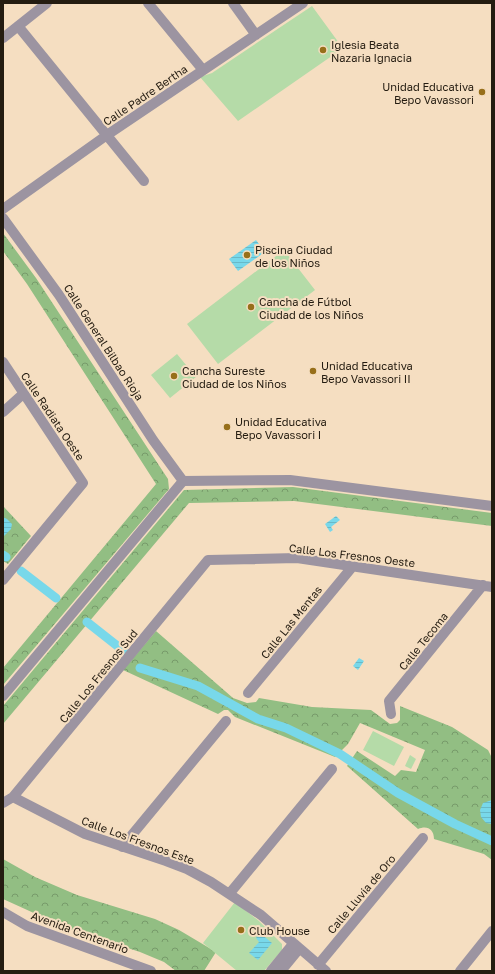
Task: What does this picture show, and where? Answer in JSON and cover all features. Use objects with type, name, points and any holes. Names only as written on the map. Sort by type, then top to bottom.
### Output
[{"type":"street","points":[[3,38],[47,3]]},
{"type":"street","points":[[148,3],[203,70]]},
{"type":"street","points":[[233,3],[256,35]]},
{"type":"street","name":"Calle Padre Bertha","points":[[3,209],[107,135],[303,3]]},
{"type":"street","points":[[18,26],[144,181]]},
{"type":"street","name":"Calle General Bilbao Rioja","points":[[3,218],[59,294],[153,440],[183,481]]},
{"type":"street","name":"Calle Radiata Oeste","points":[[3,362],[83,483],[3,580]]},
{"type":"street","points":[[3,412],[23,394]]},
{"type":"street","points":[[3,696],[183,481],[290,480],[492,506]]},
{"type":"street","name":"Calle Los Fresnos Oeste","points":[[208,560],[297,558],[488,586]]},
{"type":"street","name":"Calle Los Fresnos Sud","points":[[3,802],[13,797],[208,560]]},
{"type":"street","name":"Calle Las Mentas","points":[[248,693],[353,566]]},
{"type":"street","name":"Calle Tecoma","points":[[391,714],[389,701],[488,586]]},
{"type":"street","points":[[122,848],[226,721]]},
{"type":"street","points":[[230,893],[332,769]]},
{"type":"street","name":"Calle Los Fresnos Este","points":[[13,797],[85,834],[122,848],[187,869],[230,893],[261,915],[296,947],[322,968]]},
{"type":"street","name":"Calle Lluvia de Oro","points":[[322,968],[423,838]]},
{"type":"street","name":"Avenida Centenario","points":[[3,912],[27,926],[150,971]]},
{"type":"street","points":[[460,971],[492,931]]},
{"type":"street","points":[[271,971],[296,947]]},
{"type":"street","points":[[281,971],[296,947]]},
{"type":"green space","points":[[312,6],[339,43],[339,51],[238,121],[200,77],[212,73]]},
{"type":"green space","points":[[3,233],[36,278],[168,479],[169,489],[3,685],[3,668],[156,484],[27,284],[3,251]]},
{"type":"green space","name":"Cancha de Fútbol Ciudad de los Niños","points":[[284,250],[315,290],[218,364],[187,324]]},
{"type":"green space","name":"Cancha Sureste Ciudad de los Niños","points":[[177,354],[196,377],[170,398],[151,375]]},
{"type":"green space","points":[[293,487],[492,513],[492,526],[294,501],[189,503],[3,724],[3,706],[184,490]]},
{"type":"green space","points":[[3,506],[31,536],[8,564],[3,561]]},
{"type":"green space","points":[[156,631],[233,698],[247,703],[256,702],[259,698],[312,707],[371,710],[390,724],[397,723],[400,720],[400,706],[452,727],[488,750],[492,758],[492,860],[484,854],[434,839],[433,833],[427,828],[424,827],[418,829],[347,766],[357,751],[395,776],[401,770],[416,772],[425,750],[360,723],[348,744],[335,757],[235,717],[228,710],[224,710],[218,714],[123,670]]},
{"type":"green space","points":[[373,731],[404,747],[394,766],[363,750]]},
{"type":"green space","points":[[410,755],[416,759],[411,769],[405,766]]},
{"type":"green space","points":[[3,859],[35,877],[77,895],[155,919],[179,930],[216,952],[204,971],[176,971],[164,962],[140,952],[69,929],[3,899]]},
{"type":"green space","name":"Club House","points":[[235,902],[259,921],[282,944],[282,950],[264,971],[237,971],[203,943]]},
{"type":"water","name":"Piscina Ciudad de los Niños","points":[[256,240],[265,252],[238,271],[229,259]]},
{"type":"water","points":[[336,516],[340,520],[331,527],[333,530],[330,532],[325,524]]},
{"type":"water","points":[[3,517],[12,524],[11,529],[3,537]]},
{"type":"water","points":[[359,658],[364,661],[358,670],[353,666]]},
{"type":"water","points":[[492,800],[492,824],[486,823],[481,817],[480,810],[483,803]]},
{"type":"water","points":[[260,933],[272,943],[258,960],[249,953],[259,942],[256,938]]},
{"type":"waterway","points":[[21,571],[56,598]]},
{"type":"waterway","points":[[87,622],[125,652]]},
{"type":"waterway","points":[[140,668],[198,686],[258,719],[286,728],[340,754],[398,793],[455,824],[492,841]]},
{"type":"place","name":"Iglesia Beata Nazaria Ignacia","points":[[323,50]]},
{"type":"place","name":"Unidad Educativa Bepo Vavassori","points":[[482,92]]},
{"type":"place","name":"Piscina Ciudad de los Niños","points":[[247,255]]},
{"type":"place","name":"Cancha de Fútbol Ciudad de los Niños","points":[[251,307]]},
{"type":"place","name":"Unidad Educativa Bepo Vavassori II","points":[[313,371]]},
{"type":"place","name":"Cancha Sureste Ciudad de los Niños","points":[[174,376]]},
{"type":"place","name":"Unidad Educativa Bepo Vavassori I","points":[[227,427]]},
{"type":"place","name":"Club House","points":[[241,930]]}]
